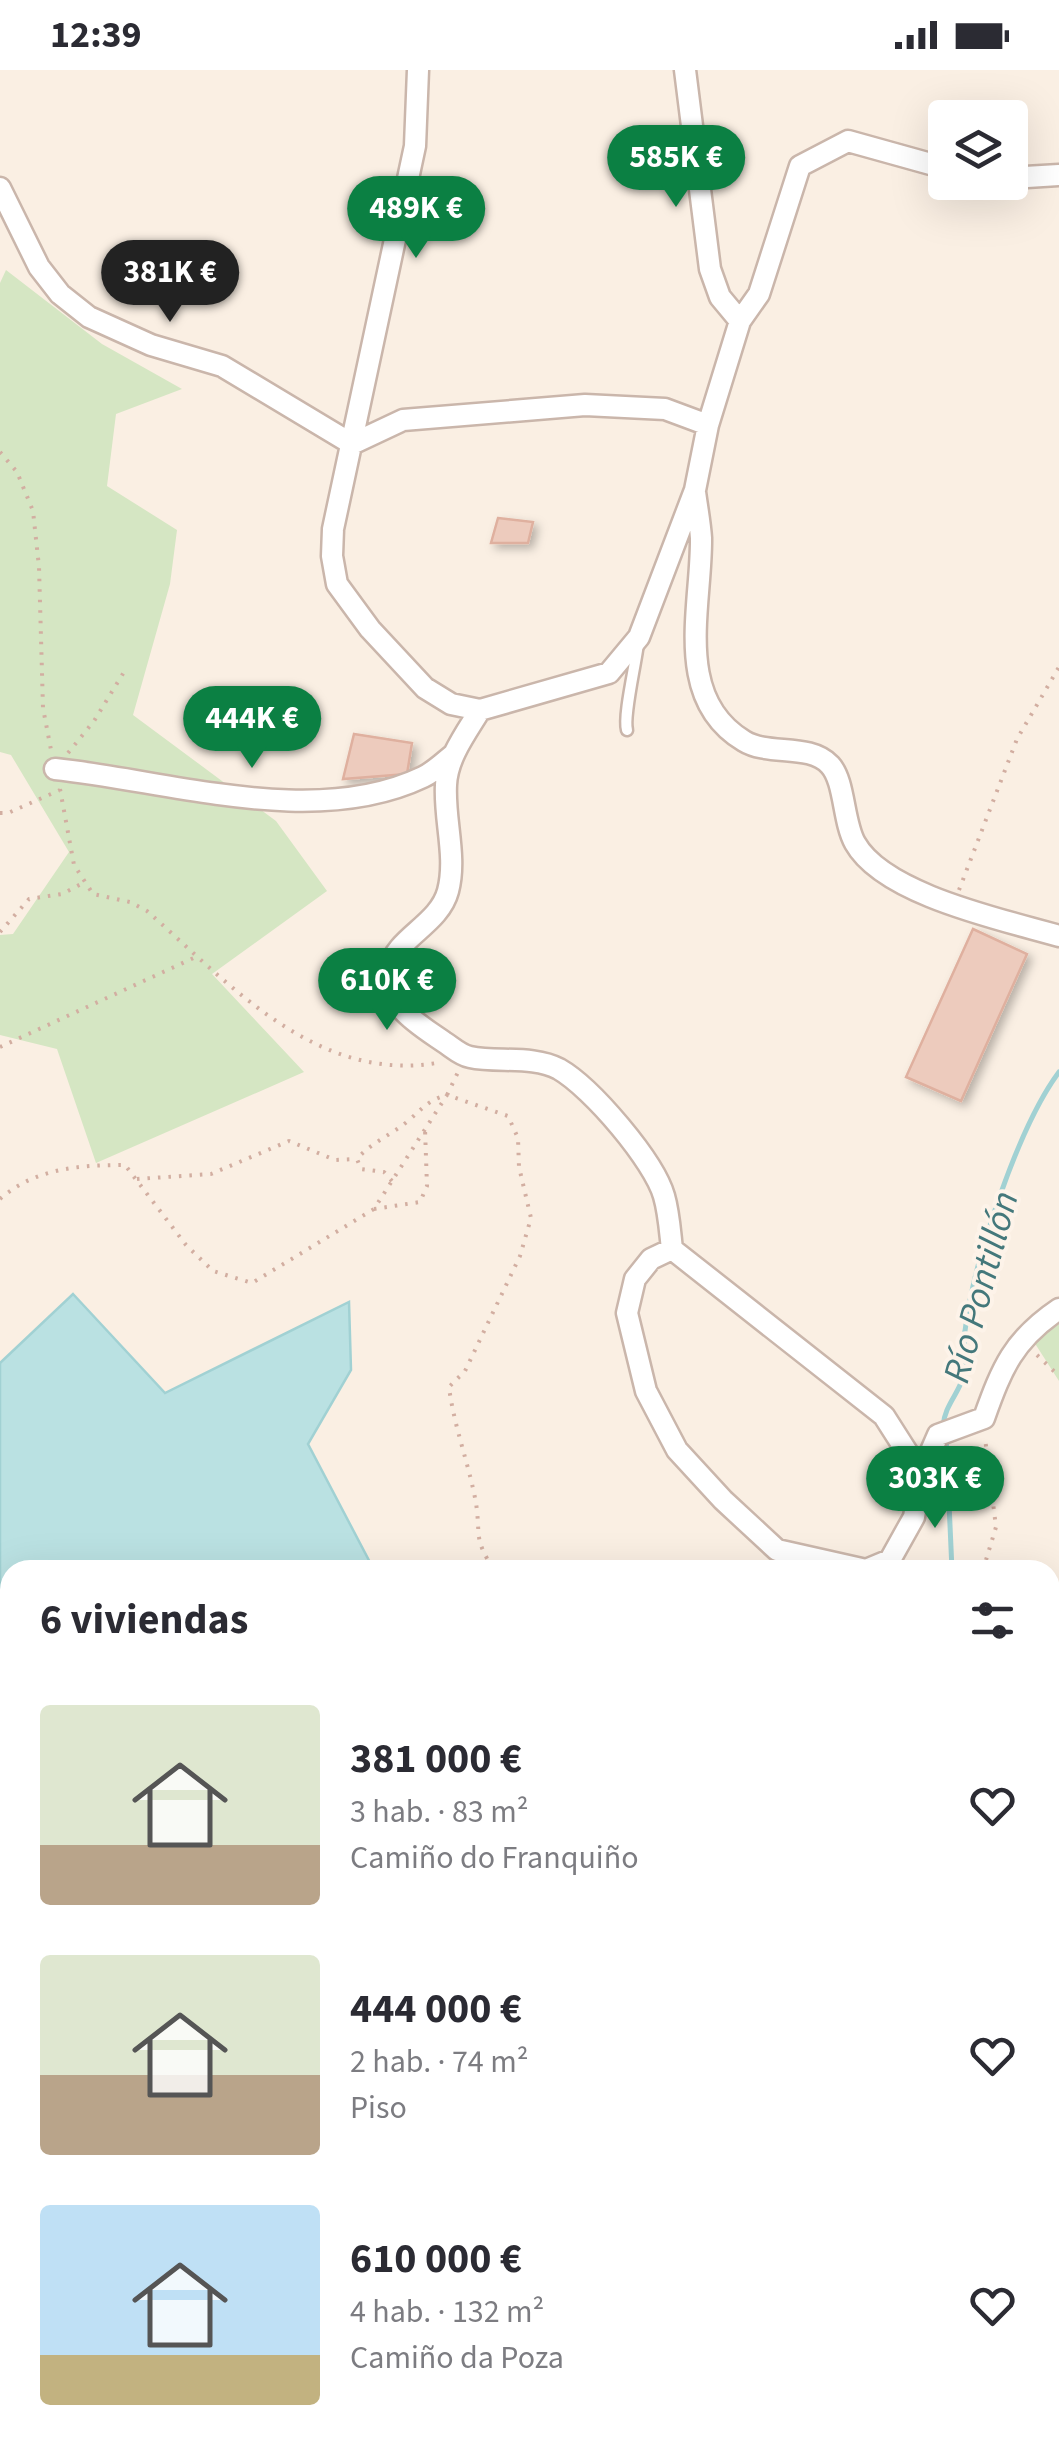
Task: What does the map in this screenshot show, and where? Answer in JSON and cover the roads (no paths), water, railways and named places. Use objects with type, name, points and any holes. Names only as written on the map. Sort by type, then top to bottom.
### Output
[{"type":"street","points":[[418,70],[414,146],[332,529],[332,556],[337,584],[370,629],[425,688],[451,704],[480,710],[609,673],[639,637],[695,490],[708,425],[740,322],[758,294],[800,166],[848,141],[928,163]]},
{"type":"street","points":[[685,70],[710,268],[720,297],[740,322]]},
{"type":"street","points":[[1028,177],[1059,175]]},
{"type":"street","points":[[0,188],[38,266],[60,294],[88,317],[150,345],[222,366],[352,444]]},
{"type":"street","points":[[352,444],[403,420],[585,406],[665,408],[708,425]]},
{"type":"street","points":[[695,490],[701,537],[694,656],[705,694],[720,723],[747,743],[820,756],[833,767],[856,846],[890,878],[954,906],[1059,936]]},
{"type":"street","points":[[480,710],[454,754],[446,784],[448,890],[438,912],[400,947],[390,966],[390,988],[404,1014],[466,1057],[517,1060],[558,1068],[610,1114],[639,1150],[664,1194],[672,1249],[884,1416],[921,1474]]},
{"type":"street","points":[[55,768],[282,801],[328,802],[376,794],[426,776],[454,754]]},
{"type":"street","points":[[672,1249],[651,1259],[635,1278],[627,1313],[646,1390],[677,1450],[723,1500],[776,1550],[821,1560]]},
{"type":"street","points":[[890,1560],[914,1516],[921,1474],[947,1432],[984,1418],[1004,1363],[1040,1321],[1059,1308]]},
{"type":"lane","points":[[627,730],[624,719],[634,684],[639,637]]},
{"type":"water","points":[[73,1294],[165,1393],[349,1302],[351,1370],[308,1444],[369,1560],[0,1560],[0,1363]]},
{"type":"waterway","name":"Río Pontillón","points":[[943,1426],[963,1377],[964,1336],[987,1234],[1028,1126],[1059,1072]]},
{"type":"waterway","name":"Río Pontillón","points":[[946,1436],[952,1560]]}]
